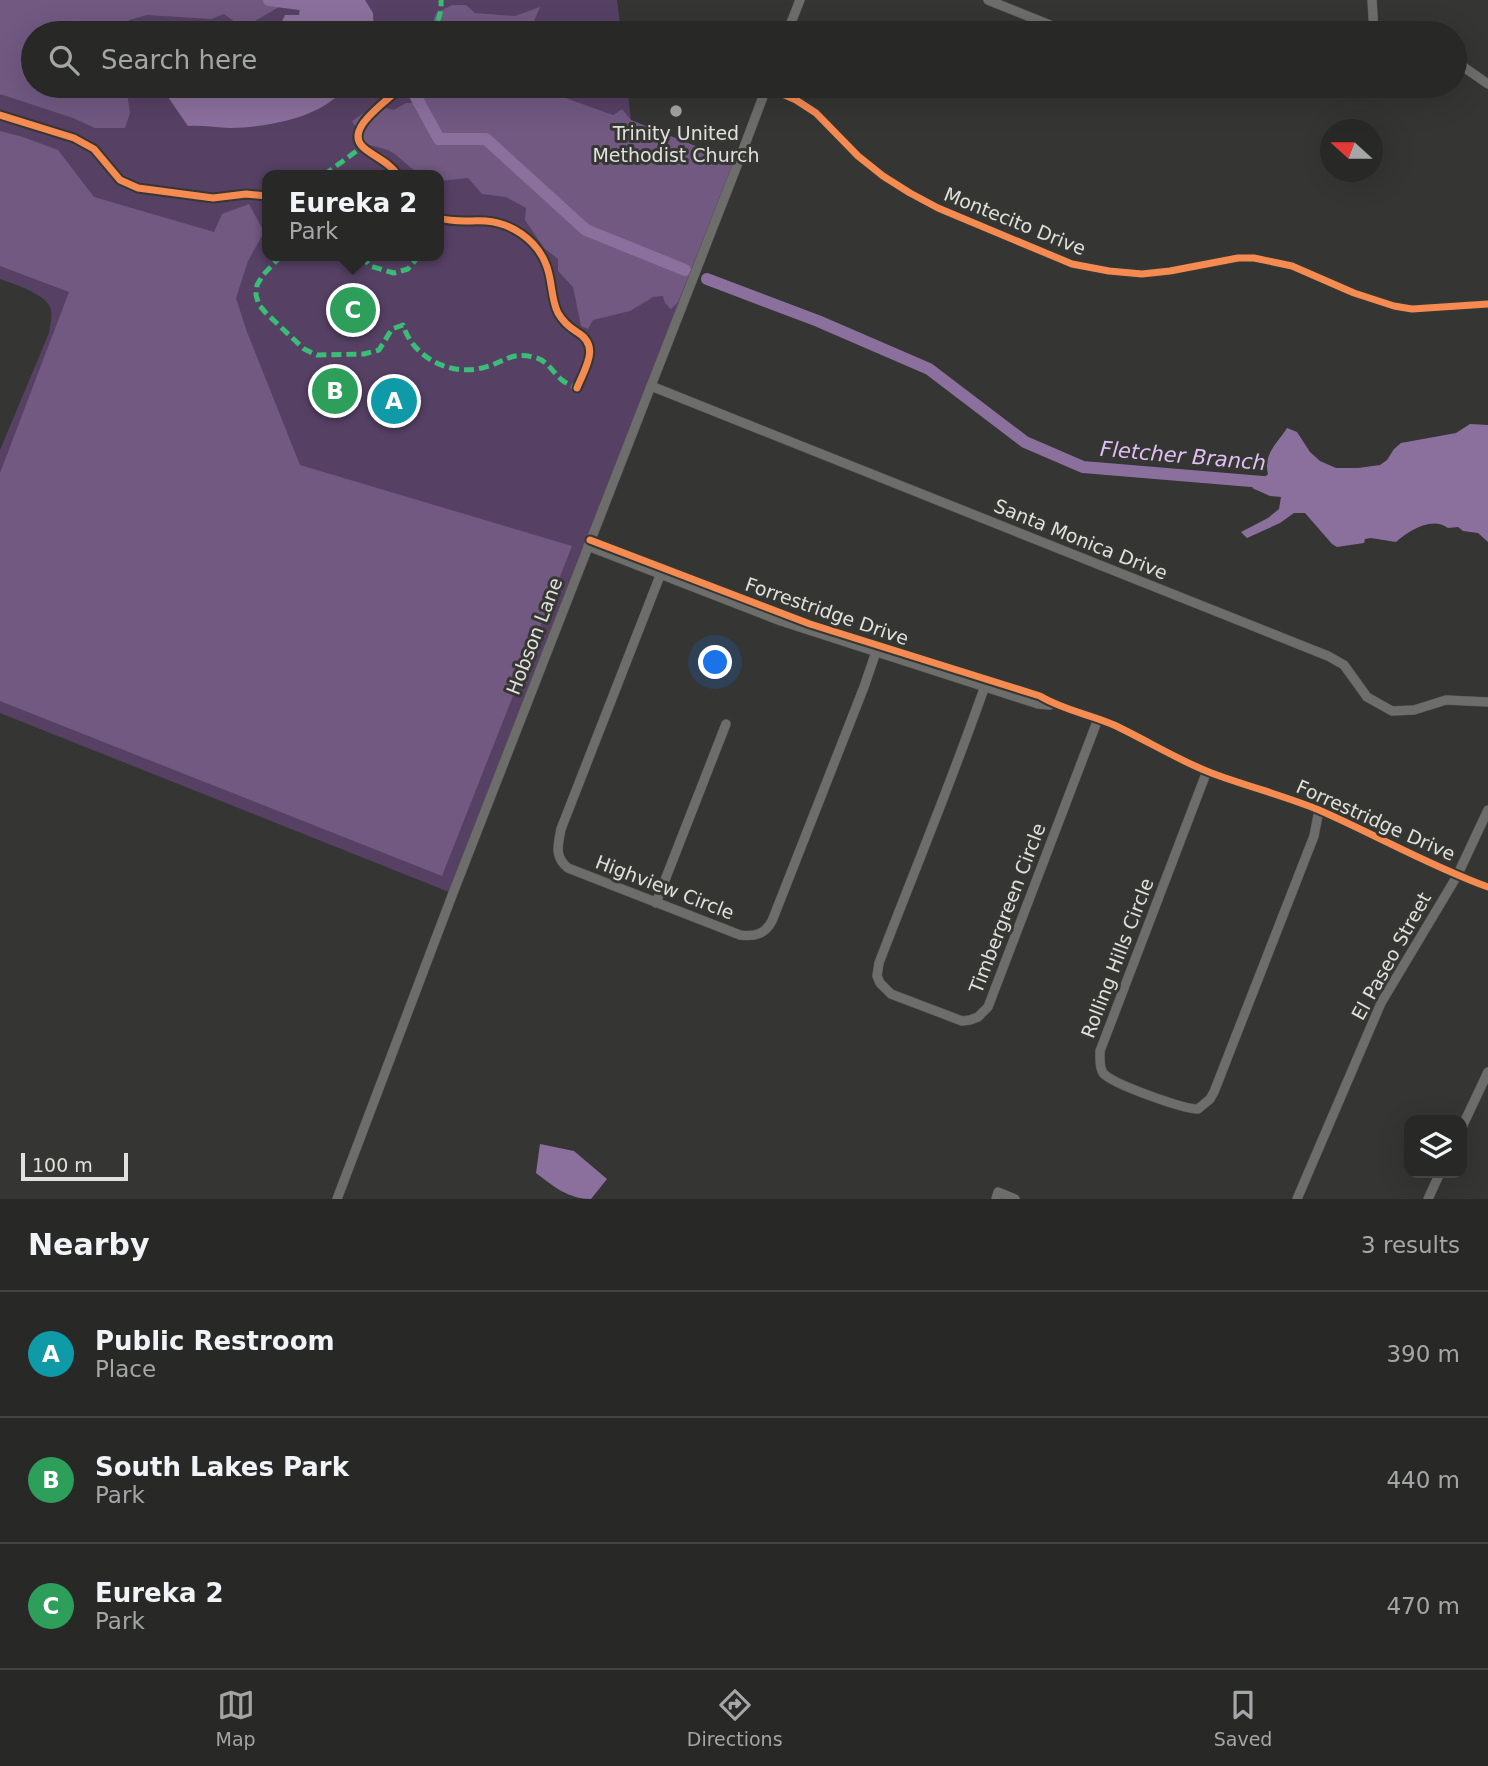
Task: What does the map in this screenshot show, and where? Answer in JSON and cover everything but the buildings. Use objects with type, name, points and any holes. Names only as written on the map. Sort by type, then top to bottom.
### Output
[{"type":"street","points":[[792,21],[800,0]]},
{"type":"street","points":[[988,0],[1040,21]]},
{"type":"street","points":[[1372,0],[1373,21]]},
{"type":"street","points":[[1467,69],[1488,84]]},
{"type":"street","name":"Hobson Lane","points":[[337,1199],[448,905],[763,98]]},
{"type":"street","name":"Montecito Drive","points":[[792,98],[816,113],[883,177],[910,193],[938,208],[1072,264],[1142,274],[1238,258],[1254,258],[1292,266],[1355,293],[1394,306],[1412,309],[1488,304]]},
{"type":"street","name":"Santa Monica Drive","points":[[651,386],[1328,656],[1343,665],[1367,697],[1392,711],[1414,710],[1446,700],[1488,702]]},
{"type":"street","name":"Forrestridge Drive","points":[[589,543],[876,649],[986,683],[1040,696],[1055,705],[1113,724],[1207,771],[1319,810],[1457,876],[1488,887]]},
{"type":"street","name":"Highview Circle","points":[[662,571],[562,829],[557,851],[568,868],[740,935],[755,936],[769,927],[876,649]]},
{"type":"street","name":"Timbergreen Circle","points":[[986,683],[877,970],[880,984],[891,994],[956,1019],[970,1020],[978,1017],[988,1007],[1098,719]]},
{"type":"street","points":[[656,903],[726,724]]},
{"type":"street","name":"Rolling Hills Circle","points":[[1207,771],[1100,1051],[1100,1066],[1104,1074],[1115,1081],[1183,1107],[1198,1109],[1210,1099],[1214,1091],[1314,836],[1319,810]]},
{"type":"street","name":"El Paseo Street","points":[[1297,1199],[1381,1003],[1457,876],[1488,810]]},
{"type":"street","points":[[1467,1116],[1488,1072]]},
{"type":"street","points":[[1428,1199],[1438,1178]]},
{"type":"street","points":[[997,1196],[1015,1199]]},
{"type":"shaded area","points":[[0,0],[617,0],[620,21],[21,21],[21,98],[628,98],[631,120],[735,162],[449,892],[0,713],[0,450],[49,333],[51,315],[45,300],[0,279]]},
{"type":"shaded area","points":[[0,0],[287,0],[255,21],[234,21],[224,14],[211,19],[147,15],[128,21],[21,21],[21,98],[128,98],[130,113],[125,128],[95,128],[0,94]]},
{"type":"shaded area","points":[[301,0],[365,0],[373,13],[373,21],[282,21],[285,15],[299,15]]},
{"type":"shaded area","points":[[452,5],[466,5],[475,13],[515,16],[540,7],[534,21],[433,21],[436,13]]},
{"type":"shaded area","points":[[169,98],[335,98],[299,117],[272,124],[231,128],[188,126]]},
{"type":"shaded area","points":[[416,98],[566,98],[613,115],[622,109],[631,120],[735,162],[678,302],[671,309],[663,296],[653,297],[630,311],[593,320],[588,329],[581,326],[573,287],[558,271],[558,259],[544,248],[525,220],[526,208],[506,197],[482,194],[468,178],[444,180],[444,170],[414,170],[390,151],[366,144],[352,121],[372,109],[394,110],[406,103],[417,103]]},
{"type":"shaded area","points":[[0,131],[58,150],[94,197],[214,232],[222,214],[249,204],[262,228],[262,236],[248,261],[236,298],[300,465],[572,546],[442,876],[0,701],[0,473],[69,292],[0,266]]},
{"type":"shaded area","points":[[1470,424],[1488,425],[1488,542],[1478,533],[1463,531],[1458,527],[1428,524],[1420,526],[1396,542],[1371,538],[1365,539],[1364,543],[1337,547],[1305,513],[1294,513],[1280,523],[1247,538],[1241,532],[1279,509],[1281,497],[1270,496],[1252,488],[1268,474],[1269,455],[1287,428],[1297,432],[1310,452],[1320,461],[1336,468],[1358,468],[1380,465],[1401,443],[1456,433]]},
{"type":"shaded area","points":[[540,1144],[574,1151],[607,1179],[591,1199],[575,1197],[561,1191],[536,1173]]},
{"type":"waterway","name":"Fletcher Branch","points":[[269,0],[308,5],[315,11]]},
{"type":"waterway","name":"Fletcher Branch","points":[[417,98],[439,139],[486,139],[586,230],[685,270]]},
{"type":"waterway","name":"Fletcher Branch","points":[[707,279],[818,321],[929,369],[1025,442],[1083,467],[1274,483]]},
{"type":"marked path","points":[[438,21],[441,0]]},
{"type":"marked path","points":[[331,170],[362,147]]},
{"type":"marked path","points":[[276,261],[257,285],[259,305],[304,349],[317,355],[364,354],[379,350],[392,329],[403,325],[408,336],[424,355],[445,366],[470,370],[512,357],[533,357],[542,361],[569,385],[577,388],[579,383]]},
{"type":"marked path","points":[[366,261],[370,266],[394,273],[408,269],[415,261]]},
{"type":"cycle path","points":[[389,98],[363,123],[359,140],[364,148],[393,170]]},
{"type":"cycle path","points":[[792,98],[816,113],[858,156],[910,193],[938,208],[1072,264],[1142,274],[1238,258],[1254,258],[1292,266],[1354,293],[1394,306],[1412,309],[1488,304]]},
{"type":"cycle path","points":[[0,115],[74,138],[94,149],[120,180],[138,188],[213,198],[246,194],[262,196]]},
{"type":"cycle path","points":[[444,220],[495,222],[513,229],[535,246],[548,268],[558,313],[588,344],[589,358],[577,388]]},
{"type":"cycle path","points":[[590,540],[810,624],[1040,696],[1114,725],[1209,772],[1319,810],[1445,870],[1488,887]]},
{"type":"place","name":"Trinity United Methodist Church","points":[[676,111]]},
{"type":"place","name":"Eureka 2","points":[[353,310]]},
{"type":"place","name":"South Lakes Park","points":[[335,391]]},
{"type":"place","name":"Public Restroom","points":[[394,401]]}]
